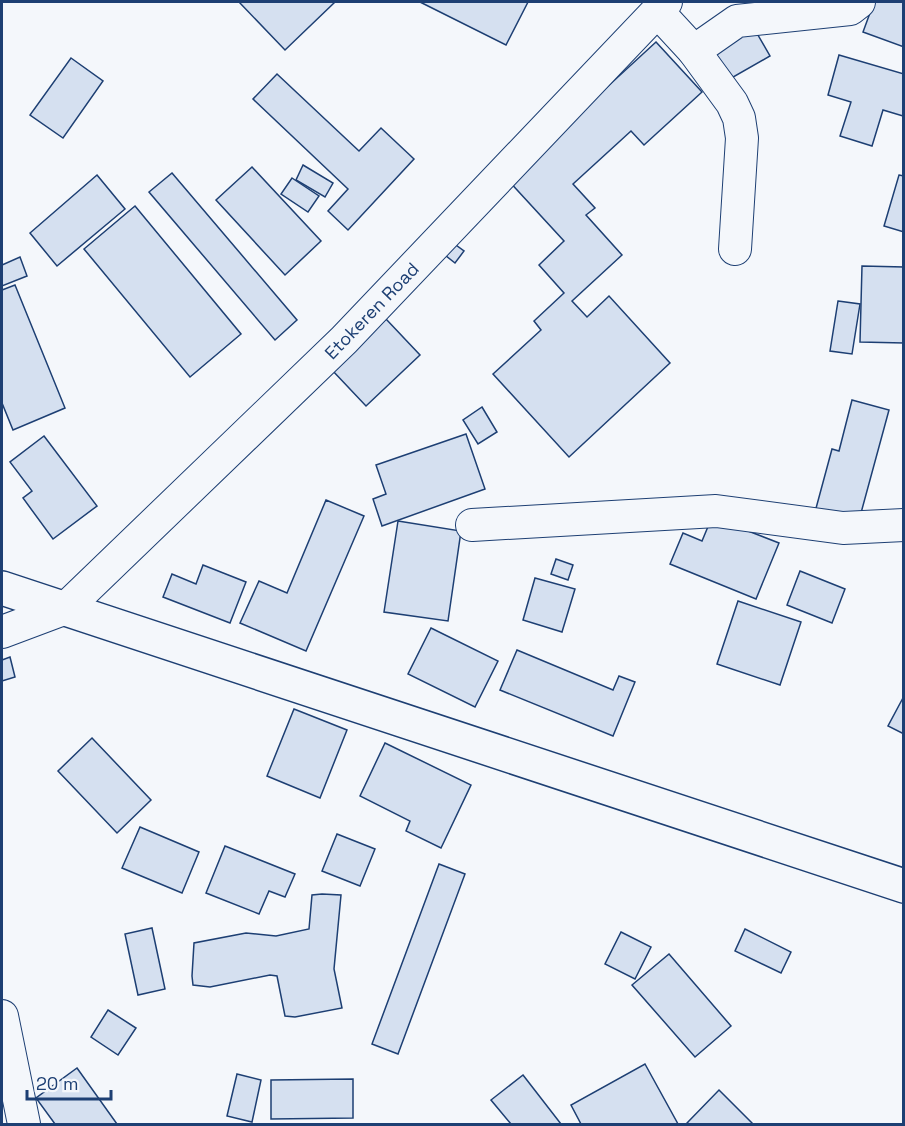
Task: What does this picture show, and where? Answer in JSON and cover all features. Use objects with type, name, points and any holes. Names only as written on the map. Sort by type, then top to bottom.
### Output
[{"type":"main road","points":[[2,588],[903,886]]},
{"type":"street","points":[[694,51],[737,21],[850,9],[859,2]]},
{"type":"street","points":[[662,7],[732,103],[739,118],[742,138],[735,249]]},
{"type":"street","name":"Etokeren Road","points":[[66,608],[344,340],[662,7]]},
{"type":"street","points":[[471,525],[716,511],[843,528],[903,525]]},
{"type":"street","points":[[2,632],[66,608]]},
{"type":"street","points":[[2,1016],[24,1125]]},
{"type":"building","points":[[239,2],[335,2],[285,50]]},
{"type":"building","points":[[420,2],[528,2],[506,45]]},
{"type":"building","points":[[874,2],[904,2],[904,47],[863,32]]},
{"type":"building","points":[[751,23],[770,56],[728,80],[709,48]]},
{"type":"building","points":[[656,42],[702,92],[644,145],[631,131],[573,184],[595,208],[586,215],[622,255],[572,301],[587,317],[609,296],[670,363],[569,457],[493,374],[541,330],[534,321],[564,293],[539,265],[564,241],[507,179]]},
{"type":"building","points":[[839,55],[904,74],[903,116],[883,110],[872,146],[840,136],[851,102],[828,95]]},
{"type":"building","points":[[71,58],[103,81],[63,138],[30,115]]},
{"type":"building","points":[[277,74],[359,151],[381,128],[414,159],[348,230],[328,211],[348,189],[253,99]]},
{"type":"building","points":[[303,165],[333,183],[325,197],[296,180]]},
{"type":"building","points":[[252,167],[321,241],[285,275],[216,200]]},
{"type":"building","points":[[172,173],[297,320],[275,340],[149,192]]},
{"type":"building","points":[[97,175],[125,209],[57,266],[30,233]]},
{"type":"building","points":[[899,175],[904,176],[904,232],[884,226]]},
{"type":"building","points":[[292,178],[319,196],[308,212],[281,194]]},
{"type":"building","points":[[135,206],[241,334],[190,377],[84,249]]},
{"type":"building","points":[[449,240],[464,251],[455,263],[441,252]]},
{"type":"building","points":[[20,257],[27,276],[2,286],[2,265]]},
{"type":"building","points":[[862,266],[904,267],[904,343],[860,342]]},
{"type":"building","points":[[15,285],[65,408],[13,430],[2,403],[2,290]]},
{"type":"building","points":[[838,301],[860,304],[852,354],[830,351]]},
{"type":"building","points":[[386,319],[420,355],[366,406],[332,370]]},
{"type":"building","points":[[852,400],[889,410],[858,524],[815,512],[832,449],[839,451]]},
{"type":"building","points":[[482,407],[497,432],[478,444],[463,420]]},
{"type":"building","points":[[466,434],[485,489],[382,526],[373,499],[386,494],[376,465]]},
{"type":"building","points":[[44,436],[97,506],[53,539],[23,498],[32,491],[10,462]]},
{"type":"building","points":[[326,500],[364,516],[306,651],[240,623],[259,581],[287,593]]},
{"type":"building","points":[[712,517],[779,543],[756,599],[670,564],[683,533],[702,541]]},
{"type":"building","points":[[398,521],[461,531],[448,621],[384,612]]},
{"type":"building","points":[[556,559],[573,565],[568,580],[551,574]]},
{"type":"building","points":[[203,565],[246,582],[230,623],[163,597],[172,574],[196,584]]},
{"type":"building","points":[[800,571],[845,589],[832,623],[787,605]]},
{"type":"building","points":[[535,578],[575,589],[562,632],[523,620]]},
{"type":"building","points":[[738,601],[801,622],[780,685],[717,664]]},
{"type":"building","points":[[431,628],[498,661],[475,707],[408,674]]},
{"type":"building","points":[[517,650],[613,690],[619,676],[635,682],[613,736],[500,690]]},
{"type":"building","points":[[10,657],[15,677],[2,681],[2,660]]},
{"type":"building","points":[[904,696],[904,734],[888,726]]},
{"type":"building","points":[[294,709],[347,730],[320,798],[267,776]]},
{"type":"building","points":[[92,738],[151,800],[117,833],[58,771]]},
{"type":"building","points":[[385,743],[471,785],[441,848],[406,831],[410,821],[360,796]]},
{"type":"building","points":[[140,827],[199,852],[182,893],[122,868]]},
{"type":"building","points":[[337,834],[375,849],[360,886],[322,871]]},
{"type":"building","points":[[225,846],[295,874],[285,897],[269,891],[259,914],[206,893]]},
{"type":"building","points":[[439,864],[465,874],[398,1054],[372,1044]]},
{"type":"building","points":[[312,895],[341,895],[334,969],[342,1008],[295,1017],[285,1016],[277,976],[270,975],[210,987],[193,985],[194,943],[246,933],[276,936],[309,929]]},
{"type":"building","points":[[152,928],[165,989],[138,995],[125,934]]},
{"type":"building","points":[[745,929],[791,952],[781,973],[735,951]]},
{"type":"building","points":[[621,932],[651,947],[635,979],[605,964]]},
{"type":"building","points":[[669,954],[731,1026],[695,1057],[632,985]]},
{"type":"building","points":[[108,1010],[136,1028],[118,1055],[91,1037]]},
{"type":"building","points":[[645,1064],[678,1124],[581,1124],[571,1105]]},
{"type":"building","points":[[77,1068],[117,1124],[55,1124],[36,1098]]},
{"type":"building","points":[[237,1074],[261,1080],[252,1122],[227,1116]]},
{"type":"building","points":[[523,1075],[561,1124],[511,1124],[491,1100]]},
{"type":"building","points":[[353,1079],[353,1118],[271,1119],[271,1080]]},
{"type":"building","points":[[719,1090],[753,1124],[687,1123]]}]
